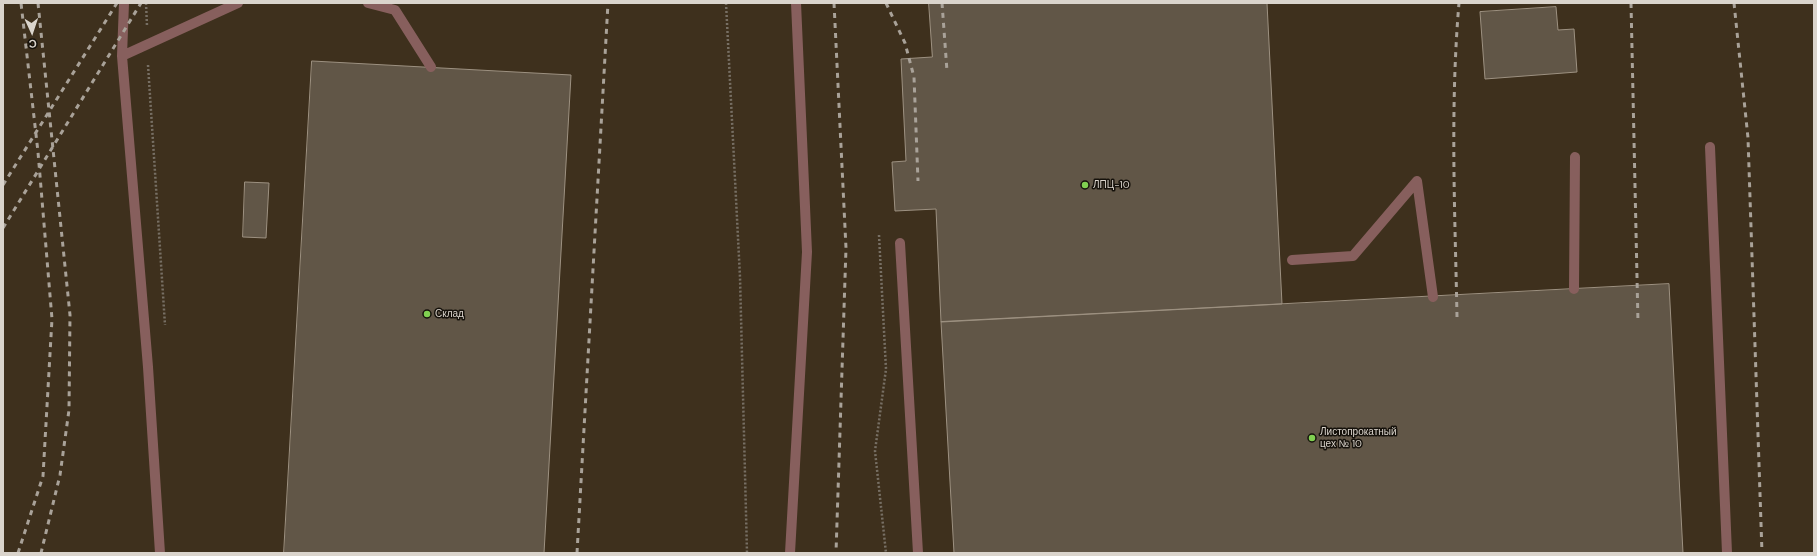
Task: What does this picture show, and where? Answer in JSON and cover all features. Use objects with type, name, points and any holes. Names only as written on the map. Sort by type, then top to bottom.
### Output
[{"type":"lane","points":[[124,3],[122,56],[148,367],[160,553]]},
{"type":"lane","points":[[122,56],[238,3]]},
{"type":"lane","points":[[368,3],[396,10],[431,67]]},
{"type":"lane","points":[[790,553],[807,252],[796,3]]},
{"type":"lane","points":[[1710,147],[1727,553]]},
{"type":"lane","points":[[1574,289],[1575,157]]},
{"type":"lane","points":[[1292,260],[1353,256],[1417,181],[1433,297]]},
{"type":"lane","points":[[900,243],[918,553]]},
{"type":"path","points":[[146,3],[147,45],[165,331]]},
{"type":"path","points":[[726,3],[740,277],[747,553]]},
{"type":"path","points":[[879,235],[886,369],[875,451],[886,553]]},
{"type":"shaded area","points":[[3,3],[1814,3],[1814,553],[3,553]]},
{"type":"building","name":"ЛПЦ-10","points":[[929,3],[1267,3],[1282,304],[941,322],[936,209],[895,211],[892,162],[906,161],[901,59],[932,57]]},
{"type":"building","points":[[1556,7],[1558,30],[1574,29],[1577,72],[1485,79],[1480,12]]},
{"type":"building","name":"Склад","points":[[312,61],[571,75],[544,553],[284,553]]},
{"type":"building","points":[[245,182],[269,183],[266,238],[243,237]]},
{"type":"building","name":"Листопрокатный цех № 10","points":[[1669,284],[1683,553],[954,553],[941,322]]},
{"type":"railway","points":[[18,553],[43,476],[52,319],[38,152],[21,3]]},
{"type":"railway","points":[[38,3],[70,315],[69,410],[60,475],[41,553]]},
{"type":"railway","points":[[3,185],[117,3]]},
{"type":"railway","points":[[3,228],[141,3]]},
{"type":"railway","points":[[577,553],[608,3]]},
{"type":"railway","points":[[834,3],[846,248],[836,553]]},
{"type":"railway","points":[[886,3],[905,43],[914,77],[918,181]]},
{"type":"railway","points":[[942,3],[947,71]]},
{"type":"railway","points":[[1457,317],[1454,121],[1456,42],[1459,3]]},
{"type":"railway","points":[[1631,3],[1638,323]]},
{"type":"railway","points":[[1734,3],[1748,138],[1762,553]]},
{"type":"place","name":"ЛПЦ-10","points":[[1085,185]]},
{"type":"place","name":"Склад","points":[[427,314]]},
{"type":"place","name":"Листопрокатный цех № 10","points":[[1312,438]]}]
